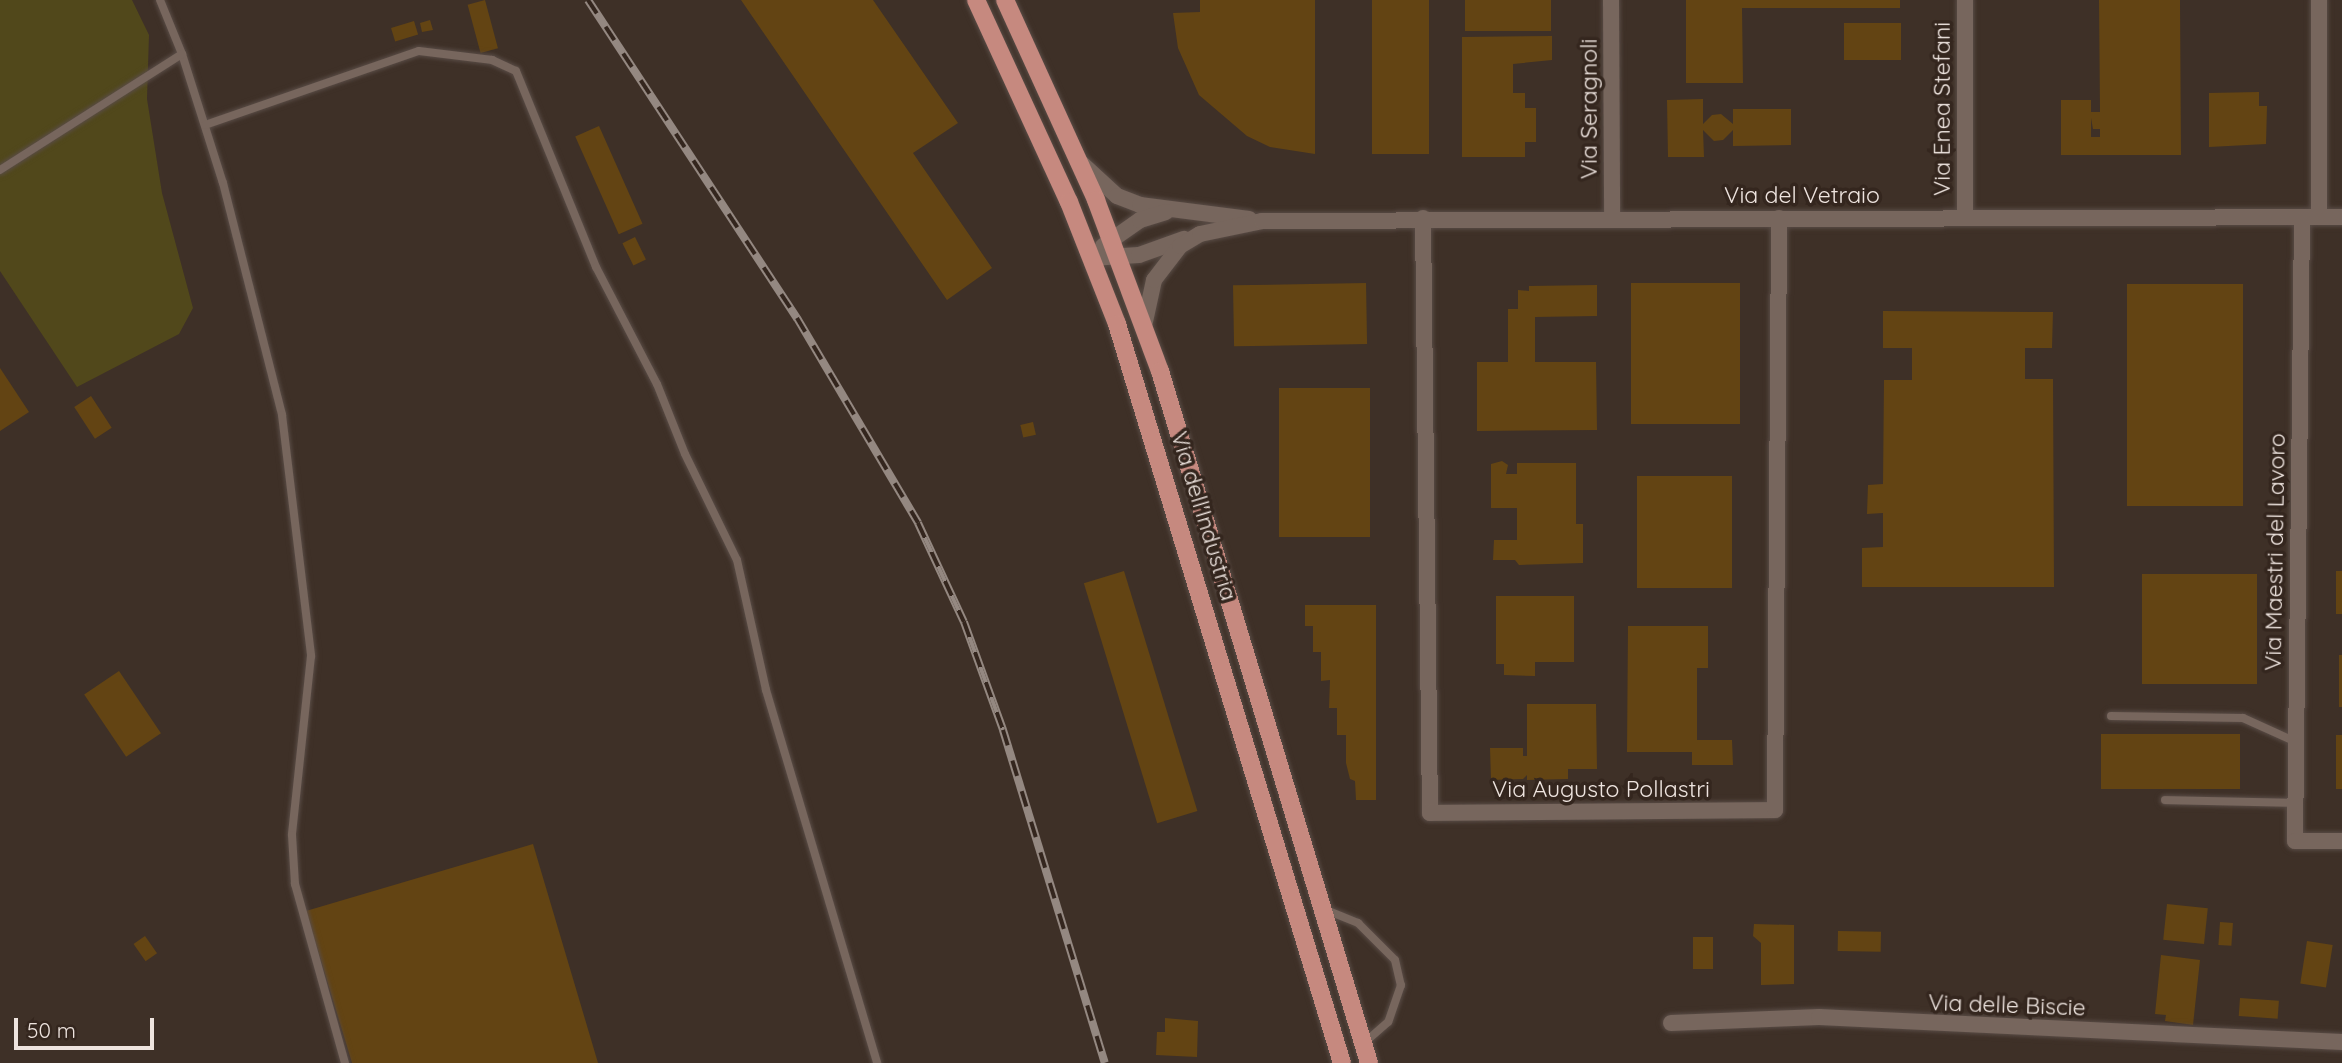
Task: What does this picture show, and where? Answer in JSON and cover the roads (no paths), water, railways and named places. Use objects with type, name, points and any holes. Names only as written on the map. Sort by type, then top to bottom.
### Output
[{"type":"main road","name":"Via dell'Industria","points":[[976,0],[1091,258],[1161,458],[1342,1063]]},
{"type":"main road","name":"Via dell'Industria","points":[[1005,0],[1080,162],[1144,326],[1369,1063]]},
{"type":"street","name":"Via Seragnoli","points":[[1611,0],[1612,218]]},
{"type":"street","name":"Via Enea Stefani","points":[[1965,0],[1965,218]]},
{"type":"street","points":[[2319,0],[2319,217]]},
{"type":"street","name":"Via del Vetraio","points":[[1080,162],[1118,196],[1168,211],[1262,221],[1423,218],[2342,217]]},
{"type":"street","name":"Via del Vetraio","points":[[1091,258],[1111,238],[1140,220],[1168,211]]},
{"type":"street","name":"Via Maestri del Lavoro","points":[[2302,217],[2295,841],[2342,842]]},
{"type":"street","name":"Via Augusto Pollastri","points":[[1423,218],[1430,813],[1775,810],[1779,218]]},
{"type":"street","name":"Via del Vetraio","points":[[1091,258],[1120,259],[1200,234],[1262,221]]},
{"type":"street","name":"Via del Vetraio","points":[[1144,326],[1154,280],[1167,259],[1200,234]]},
{"type":"street","name":"Via delle Biscie","points":[[1671,1023],[1819,1017],[2342,1042]]},
{"type":"lane","points":[[160,0],[182,54],[205,125],[263,331],[282,415],[311,656],[292,835],[295,884],[345,1063]]},
{"type":"lane","points":[[205,125],[419,51],[492,60],[516,71],[596,267],[646,361],[685,454],[737,560],[766,690],[877,1063]]},
{"type":"lane","points":[[0,170],[182,54]]},
{"type":"lane","points":[[2111,716],[2243,718],[2296,742]]},
{"type":"lane","points":[[2165,800],[2295,803]]},
{"type":"lane","points":[[1323,909],[1358,923],[1395,960],[1401,985],[1388,1022],[1363,1044]]},
{"type":"railway","points":[[588,0],[797,318],[918,523],[964,622],[1003,730],[1105,1063]]}]
